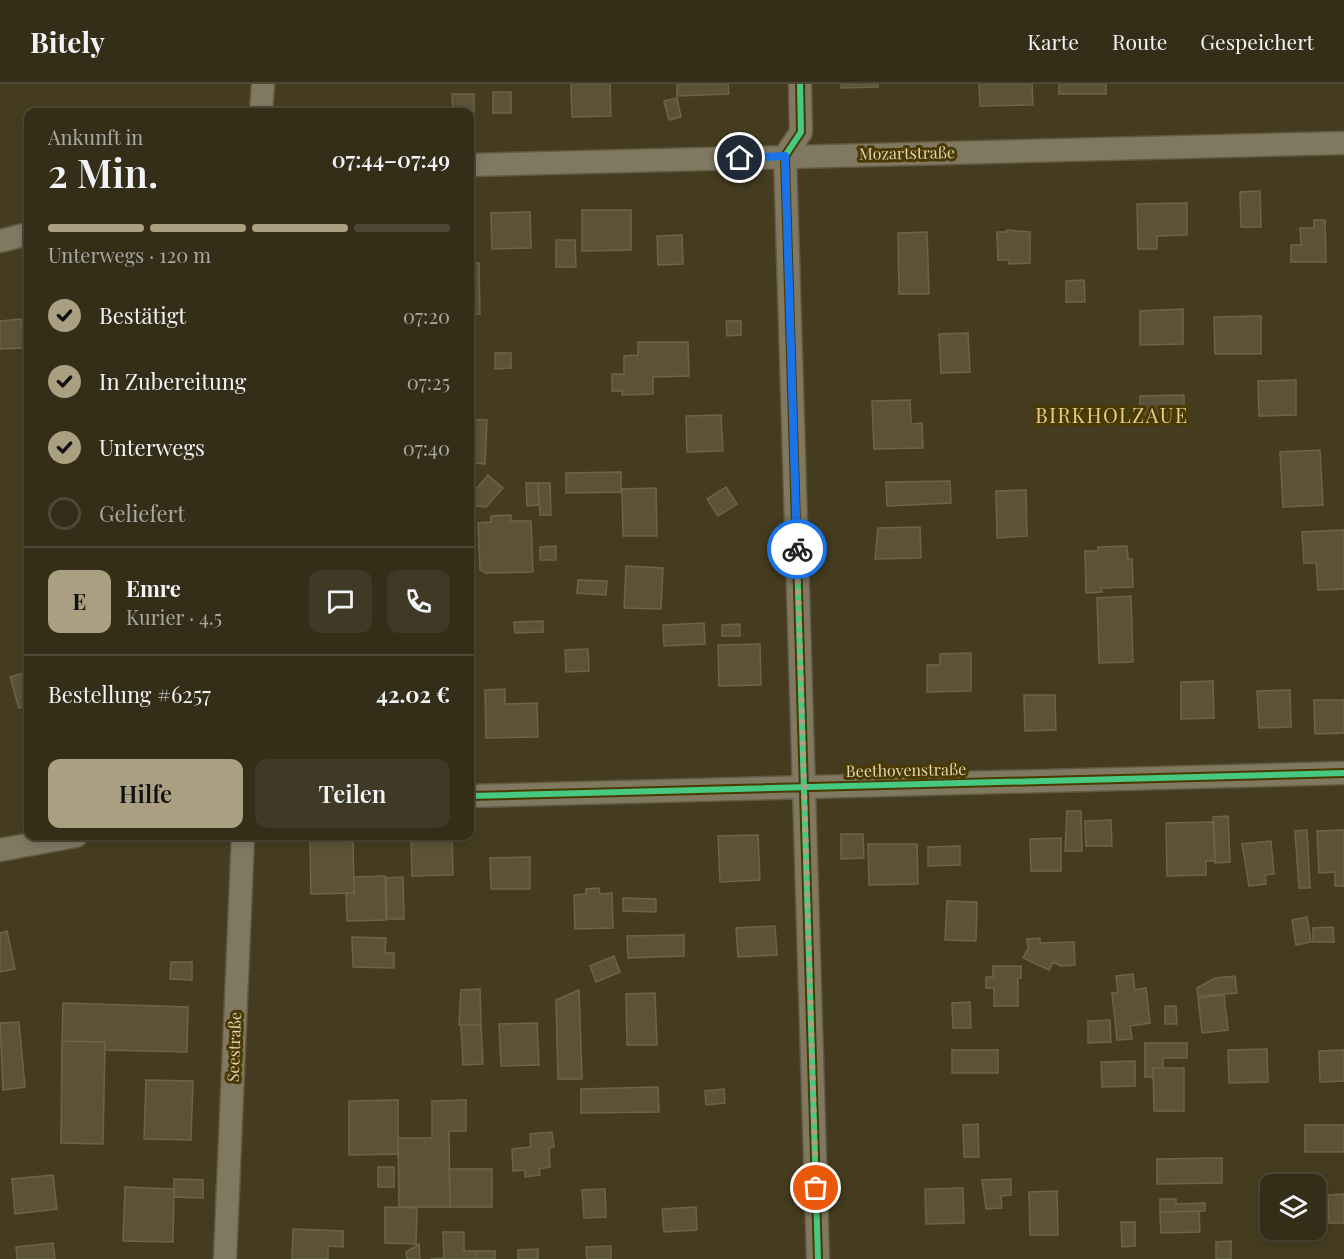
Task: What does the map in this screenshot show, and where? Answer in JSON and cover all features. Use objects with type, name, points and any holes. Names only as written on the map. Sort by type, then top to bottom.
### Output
[{"type":"street","points":[[261,108],[262,84]]},
{"type":"street","points":[[800,84],[801,132],[785,156],[818,1259]]},
{"type":"street","name":"Mozartstraße","points":[[474,165],[1344,143]]},
{"type":"street","points":[[0,241],[24,235]]},
{"type":"street","name":"Beethovenstraße","points":[[474,796],[1344,773]]},
{"type":"street","points":[[0,850],[54,840]]},
{"type":"street","name":"Seestraße","points":[[225,1259],[243,840]]},
{"type":"building","points":[[571,84],[610,84],[611,116],[572,117]]},
{"type":"building","points":[[677,84],[728,84],[729,94],[677,96]]},
{"type":"building","points":[[841,84],[878,84],[878,87],[841,88]]},
{"type":"building","points":[[979,84],[1032,84],[1033,105],[980,106]]},
{"type":"building","points":[[1059,84],[1106,84],[1106,94],[1059,94]]},
{"type":"building","points":[[493,92],[511,92],[511,113],[493,113]]},
{"type":"building","points":[[452,94],[474,94],[474,108],[453,108]]},
{"type":"building","points":[[677,98],[681,117],[669,120],[664,101]]},
{"type":"building","points":[[1260,191],[1261,227],[1241,227],[1240,192]]},
{"type":"building","points":[[1187,203],[1187,235],[1157,236],[1157,249],[1138,249],[1137,204]]},
{"type":"building","points":[[582,210],[631,210],[631,250],[582,251]]},
{"type":"building","points":[[530,212],[531,248],[492,249],[491,213]]},
{"type":"building","points":[[1314,220],[1325,220],[1326,262],[1291,262],[1291,245],[1301,245],[1300,228],[1314,228]]},
{"type":"building","points":[[1007,230],[1030,232],[1030,263],[1009,264],[1008,260],[998,260],[997,232],[1007,232]]},
{"type":"building","points":[[927,232],[929,294],[899,294],[898,233]]},
{"type":"building","points":[[682,235],[683,264],[658,265],[657,236]]},
{"type":"building","points":[[556,240],[575,240],[576,267],[556,267]]},
{"type":"building","points":[[474,263],[479,263],[480,314],[474,314]]},
{"type":"building","points":[[1084,280],[1085,302],[1066,302],[1066,281]]},
{"type":"building","points":[[1183,309],[1183,344],[1140,345],[1140,311]]},
{"type":"building","points":[[1261,316],[1261,354],[1215,354],[1214,317]]},
{"type":"building","points":[[21,319],[22,329],[24,329],[23,348],[0,349],[0,321]]},
{"type":"building","points":[[726,321],[741,321],[741,335],[727,336]]},
{"type":"building","points":[[968,333],[970,372],[941,373],[939,334]]},
{"type":"building","points":[[638,342],[688,342],[689,376],[653,377],[653,394],[622,395],[622,391],[612,391],[612,374],[624,374],[624,356],[638,355]]},
{"type":"building","points":[[495,353],[511,353],[511,368],[495,369]]},
{"type":"building","points":[[1296,380],[1296,415],[1259,416],[1258,381]]},
{"type":"building","points":[[1184,395],[1184,421],[1140,422],[1140,396]]},
{"type":"building","points":[[910,400],[911,424],[922,423],[923,448],[874,449],[872,401]]},
{"type":"building","points":[[721,415],[723,451],[687,452],[686,416]]},
{"type":"building","points":[[474,419],[487,420],[485,464],[474,463]]},
{"type":"building","points":[[1320,450],[1323,505],[1283,507],[1280,452]]},
{"type":"building","points":[[621,472],[621,492],[566,493],[566,473]]},
{"type":"building","points":[[488,475],[503,488],[486,507],[474,503],[474,491]]},
{"type":"building","points":[[950,481],[951,503],[887,506],[886,482]]},
{"type":"building","points":[[526,483],[538,483],[539,505],[527,506]]},
{"type":"building","points":[[538,483],[550,483],[551,515],[540,515]]},
{"type":"building","points":[[726,487],[737,504],[718,516],[707,499]]},
{"type":"building","points":[[656,488],[657,536],[623,536],[622,489]]},
{"type":"building","points":[[1026,490],[1027,536],[997,538],[996,491]]},
{"type":"building","points":[[511,515],[511,521],[531,521],[533,572],[486,573],[480,570],[478,523],[491,522],[491,516]]},
{"type":"building","points":[[920,527],[921,558],[875,559],[878,528]]},
{"type":"building","points":[[1344,530],[1344,589],[1318,590],[1316,563],[1304,563],[1302,532]]},
{"type":"building","points":[[556,546],[556,560],[540,560],[540,547]]},
{"type":"building","points":[[1127,546],[1128,559],[1132,559],[1133,587],[1101,588],[1102,592],[1086,593],[1085,551],[1098,551],[1098,547]]},
{"type":"building","points":[[626,566],[663,568],[661,609],[624,608]]},
{"type":"building","points":[[578,580],[607,581],[606,595],[577,593]]},
{"type":"building","points":[[1131,596],[1133,662],[1099,663],[1097,598]]},
{"type":"building","points":[[543,621],[543,632],[515,633],[514,622]]},
{"type":"building","points":[[704,623],[705,644],[664,646],[663,625]]},
{"type":"building","points":[[740,624],[740,636],[722,636],[722,625]]},
{"type":"building","points":[[760,644],[761,685],[719,686],[718,645]]},
{"type":"building","points":[[588,649],[589,671],[566,672],[565,650]]},
{"type":"building","points":[[971,653],[971,691],[927,692],[927,665],[940,665],[940,654]]},
{"type":"building","points":[[24,673],[24,707],[19,708],[10,677]]},
{"type":"building","points":[[1213,681],[1214,718],[1181,719],[1181,682]]},
{"type":"building","points":[[505,689],[505,704],[537,703],[538,737],[486,738],[485,690]]},
{"type":"building","points":[[1290,690],[1291,727],[1259,728],[1257,691]]},
{"type":"building","points":[[1024,695],[1055,695],[1056,730],[1025,731]]},
{"type":"building","points":[[1314,700],[1344,700],[1344,733],[1315,734]]},
{"type":"building","points":[[1067,811],[1081,811],[1082,851],[1065,851]]},
{"type":"building","points":[[1228,816],[1230,862],[1215,863],[1213,817]]},
{"type":"building","points":[[1111,820],[1112,846],[1086,846],[1085,821]]},
{"type":"building","points":[[1214,822],[1215,861],[1206,861],[1206,875],[1167,876],[1166,823]]},
{"type":"building","points":[[1307,830],[1310,888],[1299,888],[1295,831]]},
{"type":"building","points":[[1344,830],[1344,886],[1335,886],[1335,872],[1319,873],[1317,831]]},
{"type":"building","points":[[841,834],[863,834],[864,858],[841,859]]},
{"type":"building","points":[[758,835],[760,880],[720,882],[718,836]]},
{"type":"building","points":[[1061,838],[1061,871],[1031,871],[1030,839]]},
{"type":"building","points":[[318,840],[341,840],[341,842],[353,842],[354,893],[311,894],[310,842],[318,842]]},
{"type":"building","points":[[411,840],[452,840],[453,875],[412,876]]},
{"type":"building","points":[[1271,841],[1274,874],[1265,875],[1266,884],[1249,886],[1242,844]]},
{"type":"building","points":[[868,844],[917,844],[918,884],[869,885]]},
{"type":"building","points":[[960,846],[960,865],[928,866],[928,847]]},
{"type":"building","points":[[530,857],[530,889],[491,889],[490,858]]},
{"type":"building","points":[[385,876],[386,920],[347,921],[346,893],[354,893],[354,877]]},
{"type":"building","points":[[403,877],[404,919],[387,919],[386,878]]},
{"type":"building","points":[[599,888],[600,894],[612,893],[613,928],[575,929],[574,895],[586,894],[586,889]]},
{"type":"building","points":[[623,898],[656,899],[656,912],[623,911]]},
{"type":"building","points":[[947,901],[977,902],[976,941],[945,940]]},
{"type":"building","points":[[1307,917],[1311,942],[1296,945],[1292,920]]},
{"type":"building","points":[[775,926],[777,955],[738,957],[736,928]]},
{"type":"building","points":[[1333,927],[1334,942],[1313,942],[1313,928]]},
{"type":"building","points":[[7,931],[15,969],[0,972],[0,933]]},
{"type":"building","points":[[684,935],[684,956],[628,958],[627,936]]},
{"type":"building","points":[[352,937],[386,938],[385,953],[394,953],[394,968],[353,967]]},
{"type":"building","points":[[1040,938],[1040,943],[1074,942],[1075,965],[1061,966],[1053,962],[1049,970],[1023,958],[1028,949],[1027,939]]},
{"type":"building","points":[[614,956],[620,972],[596,982],[590,966]]},
{"type":"building","points":[[171,962],[192,962],[192,980],[170,979]]},
{"type":"building","points":[[993,966],[1021,966],[1021,978],[1018,978],[1018,1006],[994,1006],[994,988],[986,988],[986,977],[993,977]]},
{"type":"building","points":[[1133,974],[1135,990],[1146,988],[1150,1023],[1130,1026],[1132,1039],[1117,1040],[1112,993],[1118,993],[1116,976]]},
{"type":"building","points":[[1235,976],[1237,993],[1198,996],[1197,988],[1215,978]]},
{"type":"building","points":[[480,989],[481,1025],[459,1025],[461,990]]},
{"type":"building","points":[[579,990],[582,1079],[558,1079],[556,1000]]},
{"type":"building","points":[[655,993],[657,1045],[627,1045],[626,994]]},
{"type":"building","points":[[1224,995],[1228,1030],[1202,1033],[1198,998]]},
{"type":"building","points":[[970,1002],[971,1028],[953,1028],[952,1003]]},
{"type":"building","points":[[63,1003],[188,1007],[187,1052],[104,1050],[105,1042],[62,1041]]},
{"type":"building","points":[[1165,1006],[1176,1006],[1177,1024],[1165,1024]]},
{"type":"building","points":[[1110,1020],[1111,1042],[1088,1043],[1088,1021]]},
{"type":"building","points":[[19,1022],[25,1087],[3,1090],[0,1023]]},
{"type":"building","points":[[537,1023],[539,1065],[501,1066],[499,1024]]},
{"type":"building","points":[[461,1025],[481,1025],[483,1064],[463,1065]]},
{"type":"building","points":[[62,1041],[105,1042],[103,1144],[61,1143]]},
{"type":"building","points":[[1145,1043],[1187,1043],[1187,1058],[1163,1058],[1163,1068],[1153,1068],[1153,1077],[1145,1077]]},
{"type":"building","points":[[1267,1049],[1268,1082],[1229,1083],[1228,1050]]},
{"type":"building","points":[[952,1050],[998,1050],[998,1073],[952,1073]]},
{"type":"building","points":[[1344,1050],[1344,1081],[1320,1082],[1319,1051]]},
{"type":"building","points":[[1135,1061],[1135,1086],[1102,1087],[1101,1062]]},
{"type":"building","points":[[1153,1068],[1184,1068],[1184,1111],[1154,1111]]},
{"type":"building","points":[[146,1080],[193,1081],[191,1140],[144,1139]]},
{"type":"building","points":[[658,1087],[659,1112],[581,1113],[581,1089]]},
{"type":"building","points":[[724,1089],[725,1103],[706,1105],[705,1091]]},
{"type":"building","points":[[398,1100],[398,1154],[349,1155],[349,1101]]},
{"type":"building","points":[[466,1100],[466,1131],[449,1131],[450,1207],[399,1207],[398,1138],[432,1138],[432,1101]]},
{"type":"building","points":[[978,1124],[979,1157],[964,1157],[963,1125]]},
{"type":"building","points":[[1305,1125],[1344,1125],[1344,1152],[1305,1152]]},
{"type":"building","points":[[552,1132],[554,1147],[549,1148],[550,1167],[539,1169],[540,1175],[525,1177],[525,1170],[513,1171],[512,1149],[531,1147],[530,1134]]},
{"type":"building","points":[[1222,1158],[1222,1183],[1157,1184],[1157,1159]]},
{"type":"building","points":[[378,1167],[394,1167],[394,1187],[378,1187]]},
{"type":"building","points":[[449,1169],[492,1169],[492,1207],[450,1207]]},
{"type":"building","points":[[53,1175],[57,1209],[15,1214],[12,1179]]},
{"type":"building","points":[[174,1179],[203,1180],[203,1198],[174,1197]]},
{"type":"building","points":[[1011,1179],[1011,1195],[1001,1196],[1002,1208],[986,1209],[982,1180]]},
{"type":"building","points":[[125,1187],[174,1189],[173,1242],[123,1241]]},
{"type":"building","points":[[963,1188],[964,1223],[926,1224],[925,1189]]},
{"type":"building","points":[[605,1189],[606,1217],[584,1218],[582,1190]]},
{"type":"building","points":[[1057,1191],[1058,1235],[1030,1235],[1029,1192]]},
{"type":"building","points":[[1344,1194],[1344,1223],[1329,1223],[1328,1195]]},
{"type":"building","points":[[1160,1199],[1176,1199],[1176,1204],[1205,1203],[1205,1211],[1160,1212]]},
{"type":"building","points":[[385,1207],[417,1208],[416,1244],[385,1243]]},
{"type":"building","points":[[696,1207],[697,1230],[664,1232],[662,1209]]},
{"type":"building","points":[[1199,1211],[1200,1232],[1161,1233],[1160,1212]]},
{"type":"building","points":[[1121,1222],[1135,1222],[1135,1246],[1122,1247]]},
{"type":"building","points":[[293,1229],[343,1231],[343,1247],[328,1246],[328,1259],[292,1259]]},
{"type":"building","points":[[443,1232],[464,1232],[464,1251],[476,1251],[476,1259],[430,1259],[444,1258]]},
{"type":"building","points":[[1231,1241],[1231,1259],[1216,1259],[1216,1242]]},
{"type":"building","points":[[53,1243],[55,1259],[17,1259],[16,1247]]},
{"type":"building","points":[[419,1244],[420,1259],[407,1259],[406,1252]]},
{"type":"building","points":[[611,1246],[611,1259],[587,1259],[586,1247]]},
{"type":"building","points":[[538,1249],[538,1259],[518,1259],[518,1250]]},
{"type":"building","points":[[476,1251],[495,1251],[495,1259],[476,1259]]},
{"type":"cycle path","points":[[800,84],[801,132],[785,156],[818,1259]]},
{"type":"cycle path","points":[[474,796],[1344,773]]},
{"type":"way so far","points":[[797,549],[816,1188]]},
{"type":"district","name":"BIRKHOLZAUE","points":[[1112,416]]},
{"type":"route","points":[[740,158],[785,156],[797,549]]}]
